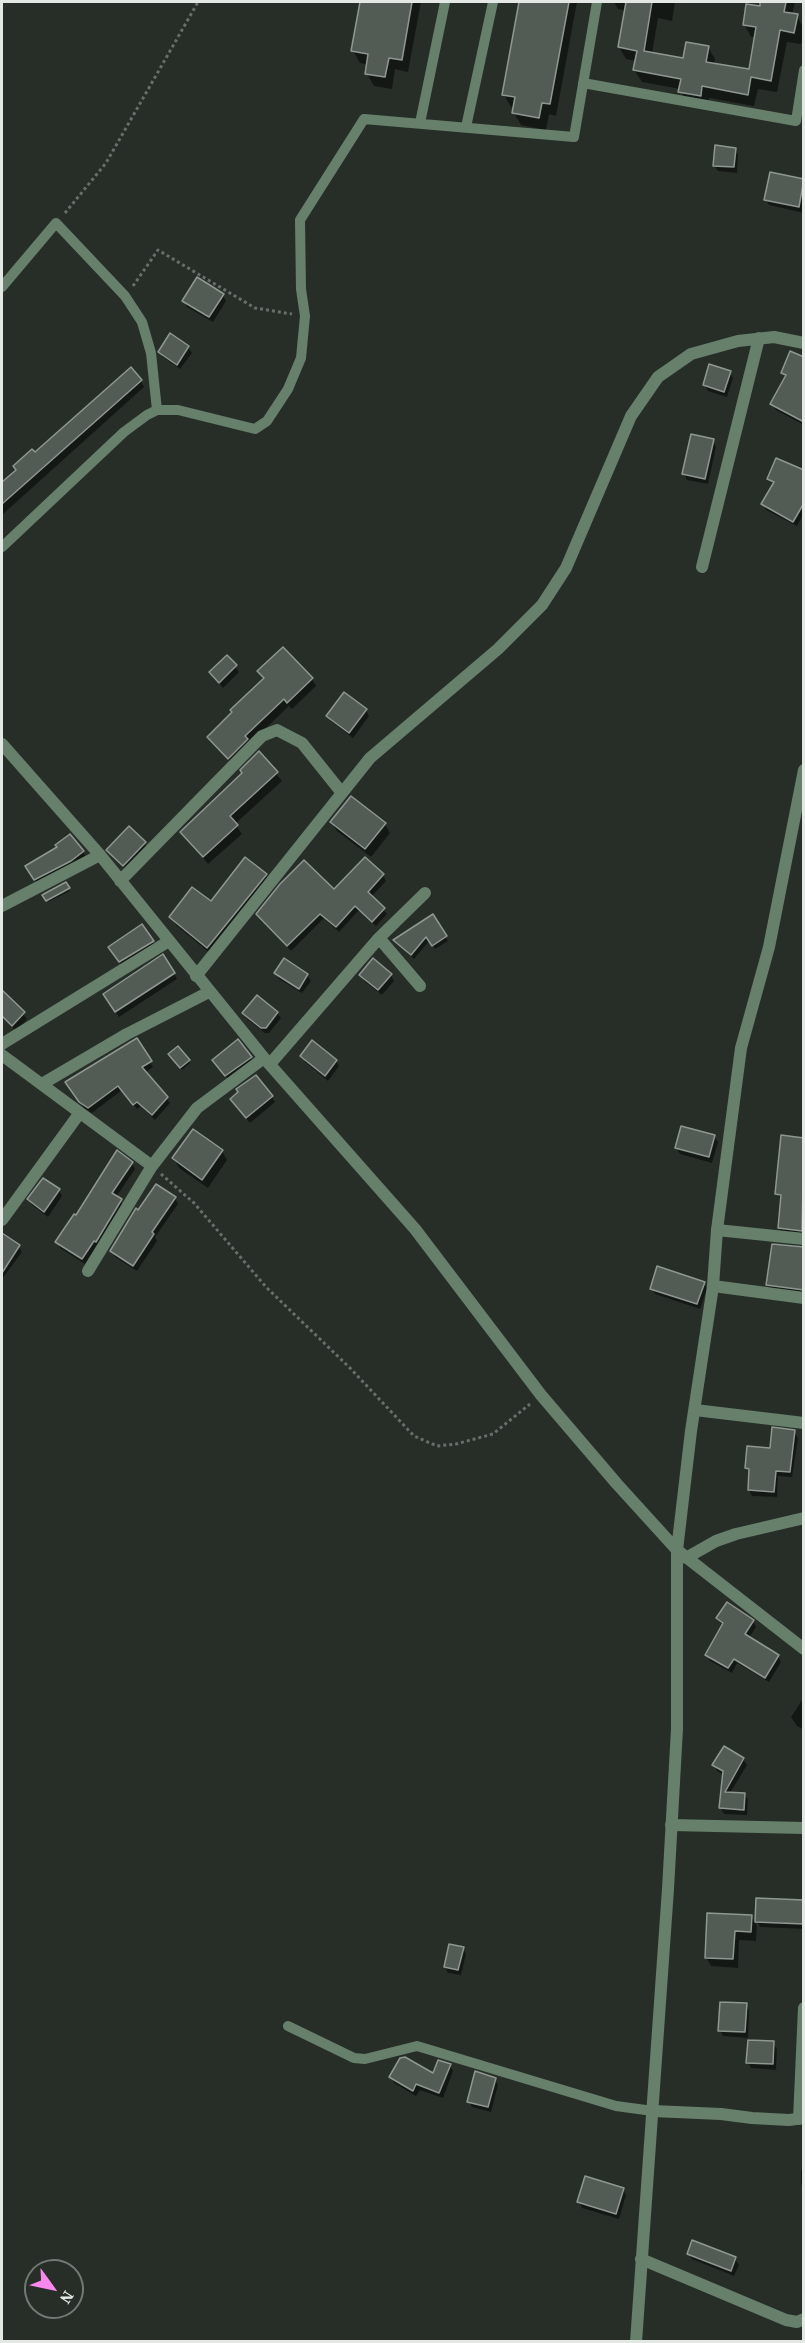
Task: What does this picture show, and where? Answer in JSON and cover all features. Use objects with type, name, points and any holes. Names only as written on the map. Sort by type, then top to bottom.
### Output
[{"type":"street","points":[[196,976],[370,758],[498,649],[542,605],[566,568],[631,416],[658,377],[691,354],[759,338],[774,337],[804,343]]},
{"type":"street","points":[[702,567],[759,338]]},
{"type":"street","points":[[120,881],[262,736],[277,730],[302,743],[342,793]]},
{"type":"street","points":[[2,744],[100,855],[267,1061],[415,1229],[541,1395],[682,1554],[804,1649]]},
{"type":"street","points":[[636,2342],[677,1728],[682,1554],[695,1410],[713,1286],[717,1230],[741,1048],[769,946],[804,770]]},
{"type":"street","points":[[2,906],[100,855]]},
{"type":"street","points":[[88,1271],[152,1166],[197,1108],[267,1061],[379,938],[425,893]]},
{"type":"street","points":[[379,938],[420,986]]},
{"type":"street","points":[[2,1044],[169,941]]},
{"type":"street","points":[[42,1084],[127,1034],[209,992]]},
{"type":"street","points":[[2,1055],[152,1166]]},
{"type":"street","points":[[2,1220],[79,1114]]},
{"type":"street","points":[[717,1230],[804,1239]]},
{"type":"street","points":[[713,1286],[804,1298]]},
{"type":"street","points":[[695,1410],[804,1423]]},
{"type":"street","points":[[682,1554],[736,1534],[804,1518]]},
{"type":"street","points":[[671,1825],[804,1828]]},
{"type":"street","points":[[653,2111],[721,2114],[752,2118],[801,2118],[804,2008]]},
{"type":"street","points":[[641,2259],[786,2320],[797,2322],[804,2319]]},
{"type":"lane","points":[[420,123],[445,2]]},
{"type":"lane","points":[[466,127],[493,2]]},
{"type":"lane","points":[[2,547],[124,432],[157,410],[178,410],[255,429],[267,421],[288,389],[301,358],[306,316],[302,289],[300,220],[364,119],[574,136],[597,2]]},
{"type":"lane","points":[[583,83],[796,121],[804,70]]},
{"type":"lane","points":[[2,287],[56,224],[125,296],[142,321],[150,353],[157,410]]},
{"type":"lane","points":[[288,2026],[354,2058],[365,2059],[417,2046],[616,2106],[653,2111]]},
{"type":"path","points":[[56,224],[106,162],[198,2]]},
{"type":"path","points":[[125,296],[158,250],[255,308],[306,316]]},
{"type":"path","points":[[152,1166],[194,1203],[266,1287],[350,1368],[414,1436],[436,1446],[456,1444],[493,1434],[541,1395]]},
{"type":"building","points":[[360,2],[412,2],[402,60],[389,58],[385,77],[365,74],[368,54],[351,51]]},
{"type":"building","points":[[519,2],[569,2],[550,104],[542,103],[539,118],[512,113],[515,97],[502,95]]},
{"type":"building","points":[[626,2],[652,2],[644,51],[683,58],[686,42],[709,46],[706,62],[749,69],[756,27],[743,25],[746,4],[760,6],[760,2],[786,2],[784,12],[798,14],[794,33],[780,30],[771,81],[751,77],[748,95],[702,86],[701,96],[678,92],[681,79],[633,70],[637,51],[618,47]]},
{"type":"building","points":[[715,145],[736,148],[734,167],[713,166]]},
{"type":"building","points":[[770,172],[804,179],[799,207],[764,200]]},
{"type":"building","points":[[197,277],[224,294],[209,317],[182,301]]},
{"type":"building","points":[[170,333],[189,346],[177,365],[158,352]]},
{"type":"building","points":[[790,351],[804,357],[804,422],[770,404],[786,375],[781,373]]},
{"type":"building","points":[[709,364],[731,371],[724,392],[703,385]]},
{"type":"building","points":[[131,367],[142,380],[2,504],[2,482],[16,470],[13,466],[32,449],[35,452]]},
{"type":"building","points":[[691,434],[714,439],[705,479],[682,474]]},
{"type":"building","points":[[776,458],[804,470],[804,503],[793,522],[761,504],[774,482],[767,479]]},
{"type":"building","points":[[283,647],[313,678],[287,703],[284,699],[245,736],[248,739],[228,759],[207,737],[232,712],[230,710],[264,678],[257,671]]},
{"type":"building","points":[[227,655],[237,665],[219,683],[209,672]]},
{"type":"building","points":[[344,692],[367,709],[349,733],[326,716]]},
{"type":"building","points":[[259,751],[278,772],[230,816],[238,825],[203,857],[180,832],[242,773],[240,770]]},
{"type":"building","points":[[351,796],[386,823],[365,849],[330,822]]},
{"type":"building","points":[[129,826],[146,842],[123,866],[106,850]]},
{"type":"building","points":[[70,834],[84,851],[71,861],[34,880],[25,866],[57,847],[55,845]]},
{"type":"building","points":[[245,857],[267,874],[207,948],[169,917],[192,887],[211,901]]},
{"type":"building","points":[[365,857],[384,874],[368,892],[385,908],[372,922],[355,906],[336,927],[320,914],[287,946],[256,914],[280,884],[304,860],[334,889]]},
{"type":"building","points":[[66,882],[70,888],[46,901],[42,895]]},
{"type":"building","points":[[433,914],[447,936],[432,946],[426,937],[411,955],[393,940]]},
{"type":"building","points":[[142,924],[154,941],[119,962],[108,947]]},
{"type":"building","points":[[163,954],[175,973],[115,1012],[103,994]]},
{"type":"building","points":[[284,958],[308,974],[299,989],[274,973]]},
{"type":"building","points":[[373,958],[392,974],[378,990],[359,975]]},
{"type":"building","points":[[2,990],[25,1012],[12,1026],[2,1016]]},
{"type":"building","points":[[257,995],[278,1012],[266,1028],[261,1028],[242,1013]]},
{"type":"building","points":[[137,1038],[152,1061],[142,1067],[168,1097],[152,1115],[137,1102],[133,1105],[118,1086],[88,1108],[79,1102],[65,1082]]},
{"type":"building","points":[[238,1039],[252,1057],[225,1076],[212,1060]]},
{"type":"building","points":[[312,1040],[337,1060],[325,1076],[300,1056]]},
{"type":"building","points":[[178,1046],[190,1060],[180,1068],[168,1054]]},
{"type":"building","points":[[256,1075],[273,1096],[246,1118],[230,1099],[238,1092],[236,1089]]},
{"type":"building","points":[[681,1126],[715,1135],[709,1157],[675,1148]]},
{"type":"building","points":[[193,1129],[223,1150],[202,1180],[172,1158]]},
{"type":"building","points":[[781,1135],[804,1138],[802,1231],[778,1228],[781,1195],[775,1194]]},
{"type":"building","points":[[117,1150],[133,1162],[112,1193],[122,1199],[96,1242],[94,1241],[82,1259],[55,1242],[74,1214],[76,1215]]},
{"type":"building","points":[[43,1178],[60,1189],[44,1212],[27,1199]]},
{"type":"building","points":[[156,1184],[176,1197],[152,1232],[154,1234],[133,1266],[110,1251],[136,1208],[138,1210]]},
{"type":"building","points":[[2,1233],[20,1245],[2,1273]]},
{"type":"building","points":[[772,1244],[804,1247],[804,1290],[766,1285]]},
{"type":"building","points":[[657,1266],[705,1282],[697,1304],[650,1289]]},
{"type":"building","points":[[772,1427],[795,1430],[790,1472],[776,1471],[774,1492],[748,1490],[749,1469],[745,1468],[747,1446],[770,1448]]},
{"type":"building","points":[[727,1602],[754,1620],[745,1634],[779,1655],[765,1678],[734,1659],[728,1668],[705,1655],[723,1623],[716,1618]]},
{"type":"building","points":[[724,1746],[744,1758],[725,1792],[745,1793],[744,1810],[719,1808],[723,1771],[712,1765]]},
{"type":"building","points":[[756,1898],[804,1900],[804,1924],[755,1922]]},
{"type":"building","points":[[707,1913],[752,1915],[751,1932],[735,1931],[733,1959],[705,1958]]},
{"type":"building","points":[[449,1944],[464,1947],[458,1970],[444,1967]]},
{"type":"building","points":[[720,2002],[747,2003],[745,2032],[718,2031]]},
{"type":"building","points":[[748,2040],[774,2041],[773,2064],[746,2063]]},
{"type":"building","points":[[405,2057],[433,2073],[438,2060],[451,2064],[439,2093],[416,2084],[413,2091],[389,2077],[400,2058]]},
{"type":"building","points":[[475,2071],[496,2078],[488,2107],[467,2102]]},
{"type":"building","points":[[585,2176],[624,2188],[616,2214],[577,2202]]},
{"type":"building","points":[[692,2240],[736,2257],[731,2271],[687,2254]]}]
